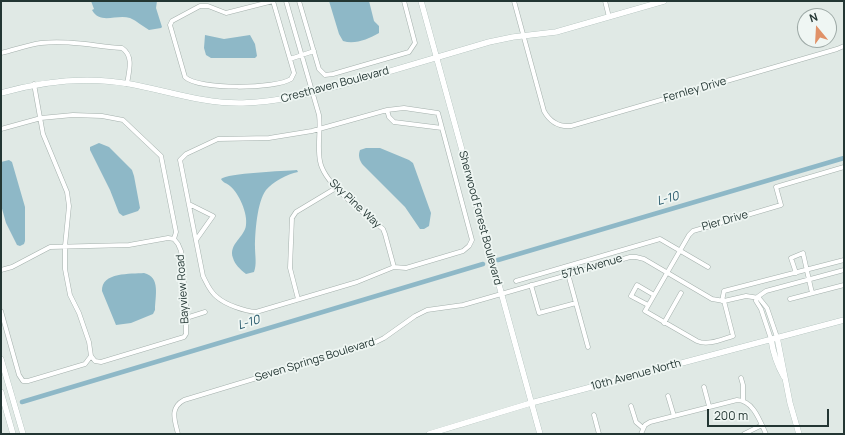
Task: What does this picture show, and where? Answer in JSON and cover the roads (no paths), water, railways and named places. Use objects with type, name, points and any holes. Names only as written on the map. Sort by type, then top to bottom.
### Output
[{"type":"street","points":[[273,1],[290,59],[294,73],[291,79],[280,83],[252,87],[212,85],[188,80],[185,77],[170,25],[172,21],[200,6],[208,6],[226,13],[273,1]]},
{"type":"street","name":"Sky Pine Way","points":[[286,1],[319,115],[320,128],[318,145],[321,168],[326,177],[336,188],[383,229],[394,267]]},
{"type":"street","points":[[299,1],[319,69],[326,75],[409,52],[415,43],[404,1]]},
{"type":"street","name":"Sherwood Forest Boulevard","points":[[421,1],[540,434]]},
{"type":"street","points":[[514,1],[524,36]]},
{"type":"street","points":[[605,1],[609,17]]},
{"type":"street","name":"Cresthaven Boulevard","points":[[1,93],[34,84],[82,80],[127,84],[208,101],[225,103],[267,102],[313,93],[501,39],[556,32],[664,1]]},
{"type":"street","name":"Fernley Drive","points":[[524,36],[543,108],[547,116],[556,124],[562,126],[571,126],[844,46]]},
{"type":"street","points":[[1,53],[26,46],[51,42],[122,48],[130,55],[127,84]]},
{"type":"street","points":[[290,59],[314,52]]},
{"type":"street","points":[[1,311],[19,375],[23,380],[28,380],[85,364],[91,356],[89,342],[79,314],[70,295],[66,280],[65,246],[69,199],[65,185],[47,145],[34,84]]},
{"type":"street","points":[[404,108],[438,113],[472,240],[469,246],[462,251],[406,268],[394,267],[357,282],[256,312],[242,309],[218,298],[208,287],[203,276],[180,160],[186,154],[218,139],[269,138],[312,131],[387,110],[404,108]]},
{"type":"street","points":[[387,110],[389,117],[394,122],[442,128]]},
{"type":"street","points":[[1,129],[41,118],[73,115],[102,116],[123,120],[161,156],[176,232],[174,239],[168,238],[129,245],[50,247],[12,267],[1,270]]},
{"type":"street","name":"Pier Drive","points":[[648,306],[689,235],[696,229],[781,204],[776,187],[844,167]]},
{"type":"street","points":[[298,299],[290,268],[292,218],[296,212],[336,188]]},
{"type":"street","points":[[189,204],[213,216],[196,240]]},
{"type":"street","name":"Bayview Road","points":[[91,356],[95,361],[101,362],[184,337],[186,334],[186,318],[181,251],[174,239]]},
{"type":"street","points":[[516,281],[660,239],[708,267]]},
{"type":"street","points":[[796,273],[791,258],[803,253],[812,293]]},
{"type":"street","name":"57th Avenue","points":[[501,294],[633,256],[641,258],[712,299],[723,301]]},
{"type":"street","points":[[654,295],[637,285],[631,296],[648,306],[645,311],[664,323],[702,343],[708,343],[733,336],[723,301],[724,291],[844,260]]},
{"type":"street","points":[[756,298],[763,292],[844,270]]},
{"type":"street","points":[[568,274],[588,347]]},
{"type":"street","points":[[790,299],[844,284]]},
{"type":"street","points":[[531,285],[539,313],[576,303]]},
{"type":"street","points":[[664,323],[681,293]]},
{"type":"street","name":"Seven Springs Boulevard","points":[[178,434],[174,413],[177,405],[184,400],[376,342],[415,316],[427,310],[463,305],[501,294]]},
{"type":"street","points":[[723,301],[746,296],[759,298],[764,304],[777,337],[790,404],[799,434]]},
{"type":"street","points":[[756,298],[756,301],[763,314],[772,349],[786,380]]},
{"type":"street","points":[[186,318],[205,312]]},
{"type":"street","name":"10th Avenue North","points":[[429,434],[531,403],[844,320]]},
{"type":"street","points":[[1,359],[22,434]]},
{"type":"street","points":[[742,378],[743,400]]},
{"type":"street","points":[[704,387],[709,406]]},
{"type":"street","points":[[1,392],[13,434]]},
{"type":"street","points":[[668,396],[674,416]]},
{"type":"street","points":[[641,434],[643,428],[650,422],[734,400],[743,400],[751,406],[766,434]]},
{"type":"street","points":[[631,406],[636,422],[643,428]]},
{"type":"street","points":[[594,415],[599,434]]},
{"type":"street","points":[[744,434],[762,425]]},
{"type":"water","points":[[91,1],[157,1],[156,8],[162,27],[149,30],[130,18],[99,17],[92,10],[94,9]]},
{"type":"water","points":[[329,1],[369,1],[374,21],[379,26],[379,33],[357,42],[343,41],[339,34]]},
{"type":"water","points":[[205,35],[224,39],[250,35],[255,44],[257,56],[255,58],[211,58],[206,55],[204,48]]},
{"type":"water","points":[[99,143],[109,147],[132,170],[140,208],[138,211],[123,216],[119,213],[110,190],[90,150],[90,147]]},
{"type":"water","points":[[366,148],[380,148],[413,163],[431,213],[429,226],[424,229],[420,229],[405,207],[363,165],[359,158],[359,152],[360,150]]},
{"type":"water","points":[[9,160],[12,162],[25,207],[25,241],[24,244],[20,246],[17,245],[6,223],[1,205],[1,162]]},
{"type":"water","points":[[297,170],[298,172],[285,176],[276,181],[266,190],[263,195],[260,202],[256,226],[255,269],[254,272],[246,274],[235,263],[232,253],[245,229],[246,215],[237,194],[221,179],[234,175]]},
{"type":"water","points":[[144,273],[153,278],[155,283],[155,310],[153,314],[131,323],[116,325],[102,291],[103,285],[106,280],[111,277],[125,274]]},
{"type":"waterway","name":"L-10","points":[[498,260],[844,158]]},
{"type":"waterway","name":"L-10","points":[[22,402],[483,264]]}]
